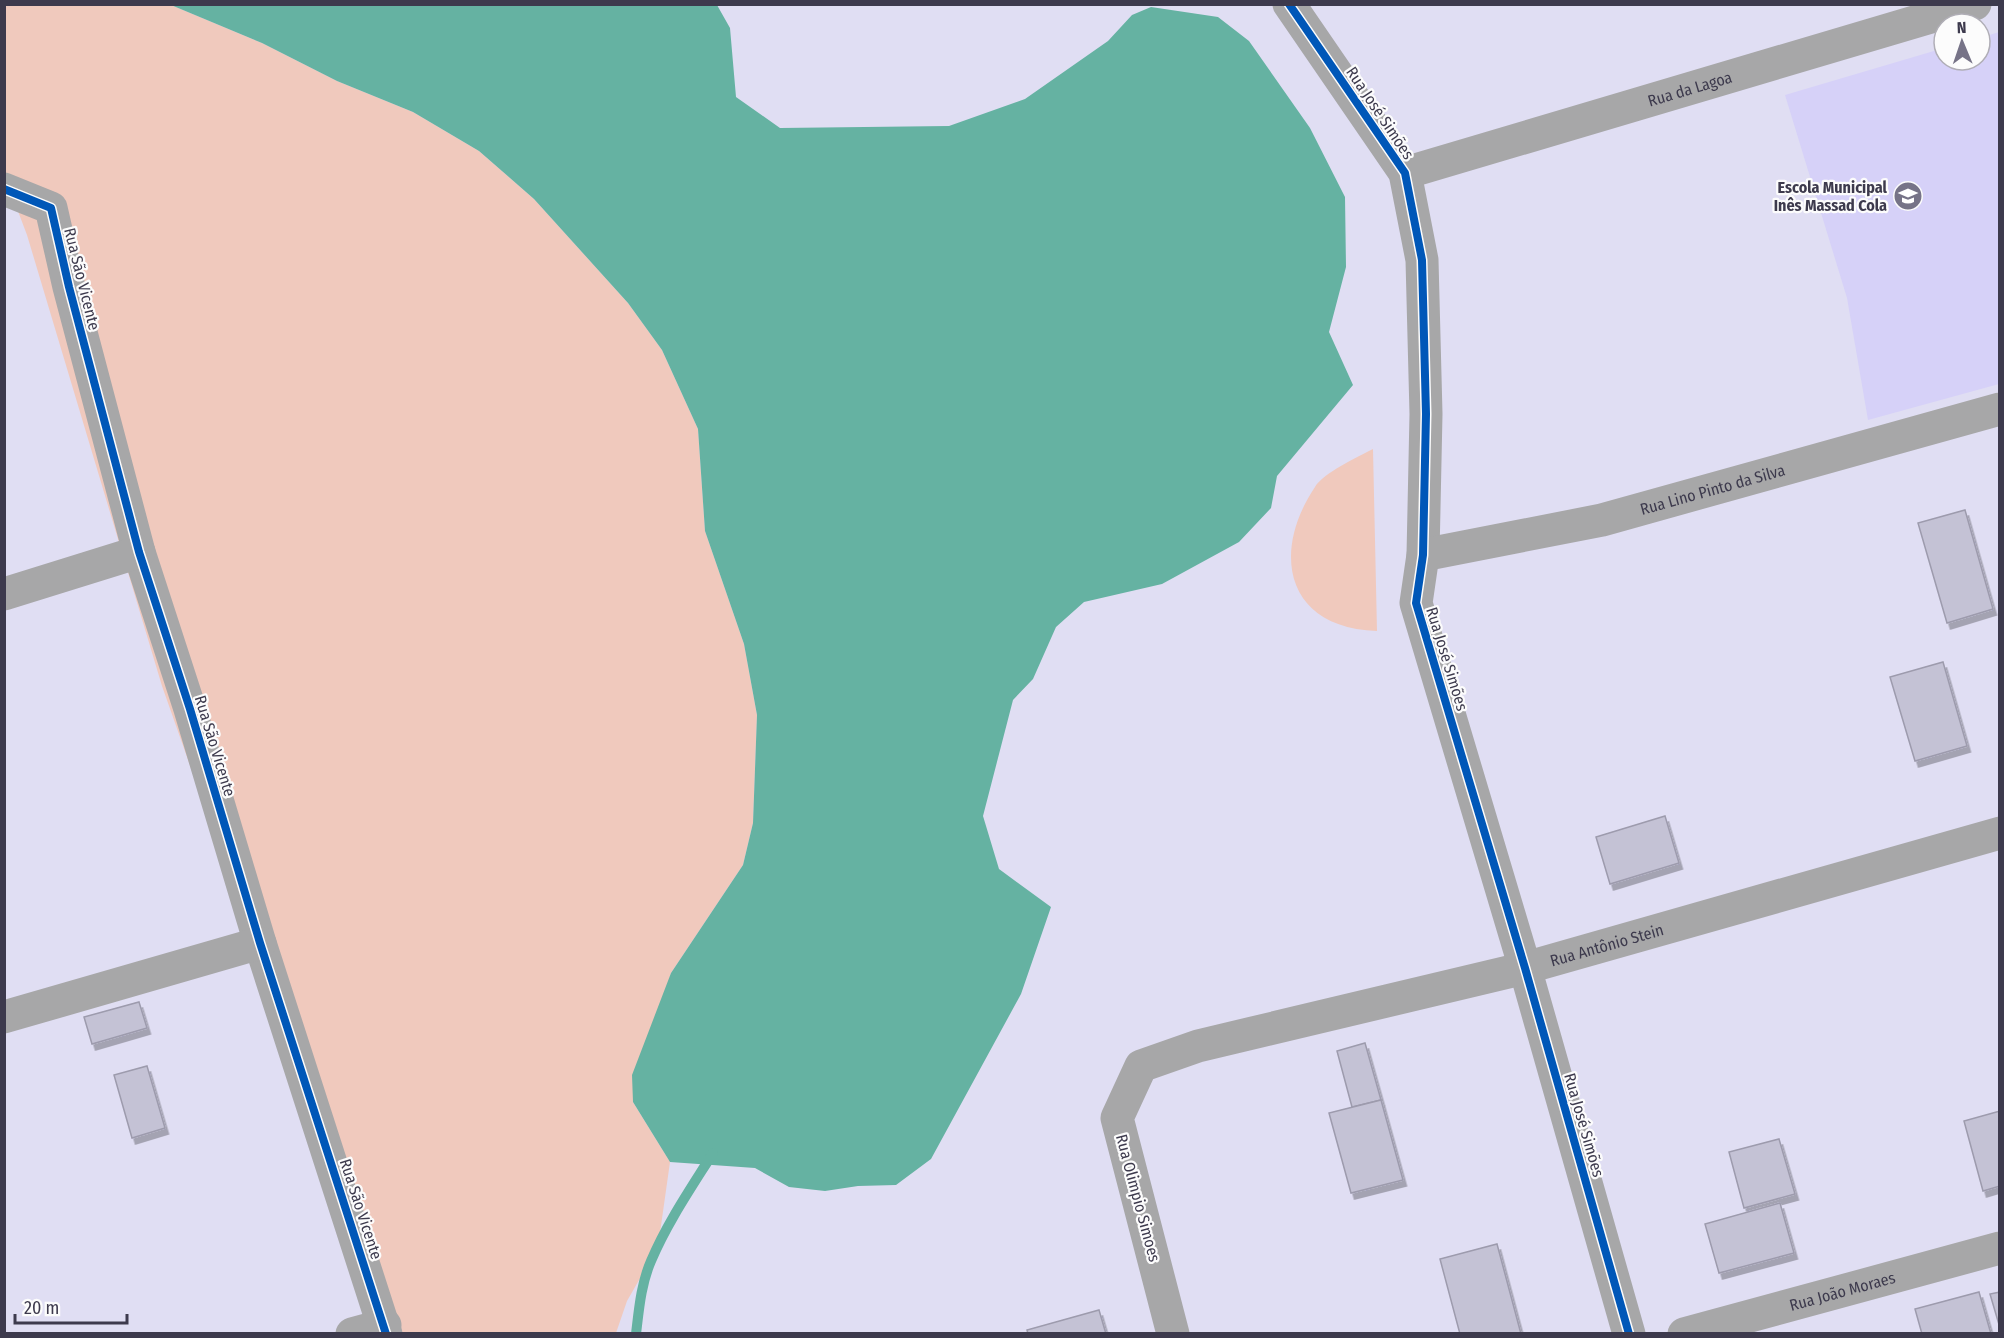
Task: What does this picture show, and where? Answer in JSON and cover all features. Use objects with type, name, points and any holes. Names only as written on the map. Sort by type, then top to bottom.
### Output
[{"type":"street","name":"Rua José Simões","points":[[1289,4],[1404,173],[1422,260],[1426,414],[1422,555],[1416,603],[1525,968],[1629,1334]]},
{"type":"street","name":"Rua da Lagoa","points":[[1404,173],[1975,4]]},
{"type":"street","name":"Rua São Vicente","points":[[4,189],[51,208],[69,287],[139,552],[190,709],[260,943],[386,1329]]},
{"type":"street","name":"Rua Lino Pinto da Silva","points":[[1422,555],[1602,520],[2000,409]]},
{"type":"street","points":[[4,594],[139,552]]},
{"type":"street","name":"Rua Antônio Stein","points":[[1141,1066],[1198,1046],[1525,968],[2000,833]]},
{"type":"street","points":[[4,1017],[260,943]]},
{"type":"street","name":"Rua Olimpio Simoes","points":[[1141,1066],[1117,1118],[1173,1334]]},
{"type":"street","name":"Rua João Moraes","points":[[1684,1334],[2000,1248]]},
{"type":"street","points":[[352,1334],[386,1329]]},
{"type":"shaded area","points":[[5,5],[171,5],[262,43],[337,81],[413,112],[479,151],[534,199],[628,303],[662,350],[698,429],[705,531],[744,644],[757,715],[753,823],[743,865],[671,973],[633,1102],[670,1162],[658,1247],[627,1301],[616,1333],[390,1333],[162,686],[27,235],[5,177]]},
{"type":"shaded area","points":[[171,5],[717,5],[730,28],[736,97],[780,128],[949,126],[1025,99],[1108,41],[1132,15],[1151,7],[1218,17],[1249,41],[1310,128],[1345,197],[1346,267],[1329,332],[1353,385],[1277,476],[1271,508],[1239,542],[1162,584],[1084,602],[1056,627],[1033,679],[1013,700],[983,816],[999,869],[1051,907],[1021,994],[931,1159],[896,1185],[858,1186],[825,1191],[789,1187],[755,1168],[670,1162],[633,1102],[632,1075],[671,973],[743,865],[753,823],[757,715],[744,644],[705,531],[698,429],[662,350],[628,303],[534,199],[479,151],[413,112],[337,81],[262,43]]},
{"type":"shaded area","name":"Escola Municipal Inês Massad Cola","points":[[1999,32],[1999,384],[1868,420],[1847,298],[1785,95],[1932,52],[1932,72],[1992,72],[1992,34]]},
{"type":"shaded area","points":[[1373,449],[1377,631],[1347,627],[1323,617],[1306,602],[1295,583],[1291,561],[1293,537],[1301,512],[1315,487],[1325,476]]},
{"type":"building","points":[[1965,510],[1993,609],[1947,623],[1918,523]]},
{"type":"building","points":[[1943,662],[1967,746],[1915,761],[1890,677]]},
{"type":"building","points":[[1665,816],[1679,863],[1610,884],[1596,837]]},
{"type":"building","points":[[139,1002],[147,1028],[92,1044],[84,1017]]},
{"type":"building","points":[[1365,1043],[1381,1100],[1352,1107],[1337,1051]]},
{"type":"building","points":[[147,1066],[165,1128],[132,1138],[114,1075]]},
{"type":"building","points":[[1381,1100],[1403,1180],[1351,1193],[1329,1113]]},
{"type":"building","points":[[2000,1111],[2000,1186],[1983,1191],[1964,1121]]},
{"type":"building","points":[[1779,1139],[1795,1194],[1744,1208],[1729,1152]]},
{"type":"building","points":[[1780,1203],[1794,1253],[1719,1273],[1705,1224]]},
{"type":"building","points":[[1497,1244],[1521,1334],[1460,1334],[1440,1259]]},
{"type":"building","points":[[1979,1292],[1991,1334],[1922,1334],[1915,1309]]},
{"type":"building","points":[[2000,1292],[2000,1328],[1990,1294]]},
{"type":"building","points":[[1099,1310],[1106,1334],[1028,1334],[1027,1330]]},
{"type":"waterway","points":[[636,1334],[639,1306],[651,1261],[672,1219],[713,1153]]},
{"type":"cycle path","points":[[1289,4],[1405,173],[1422,260],[1426,414],[1423,555],[1416,603],[1525,968],[1629,1334]]},
{"type":"cycle path","points":[[4,189],[51,208],[69,287],[139,552],[190,709],[260,943],[386,1334]]},
{"type":"place","name":"Escola Municipal Inês Massad Cola","points":[[1908,196]]}]
